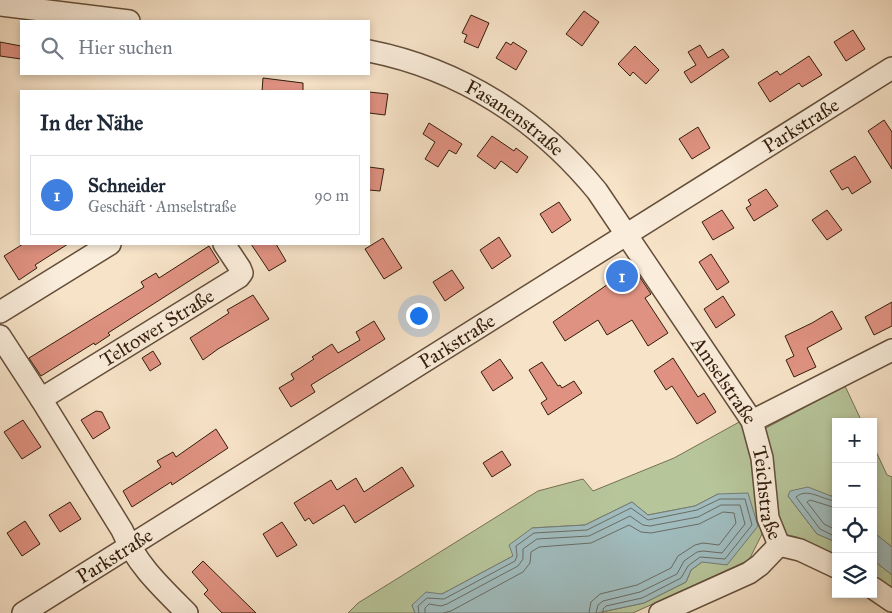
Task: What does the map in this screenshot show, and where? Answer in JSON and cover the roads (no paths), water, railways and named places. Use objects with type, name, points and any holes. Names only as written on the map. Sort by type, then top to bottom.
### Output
[{"type":"street","points":[[0,5],[121,20]]},
{"type":"street","name":"Fasanenstraße","points":[[370,51],[413,62],[441,72],[472,87],[514,112],[553,144],[585,176],[627,235]]},
{"type":"street","name":"Parkstraße","points":[[23,613],[892,68]]},
{"type":"street","name":"Amselstraße","points":[[627,235],[752,421],[892,350]]},
{"type":"street","points":[[0,312],[108,245]]},
{"type":"street","name":"Teltower Straße","points":[[41,399],[239,277],[242,273],[240,268],[225,245]]},
{"type":"street","points":[[0,336],[122,530],[129,546],[149,574],[187,613]]},
{"type":"street","name":"Teichstraße","points":[[660,613],[749,573],[760,565],[779,545],[768,518],[762,458],[752,421]]},
{"type":"street","points":[[779,545],[800,550],[832,565]]},
{"type":"street","points":[[877,591],[892,601]]},
{"type":"water","points":[[808,487],[832,496],[832,540],[817,534],[788,496],[790,491]]},
{"type":"water","points":[[748,493],[758,526],[727,565],[702,562],[691,570],[686,582],[644,603],[597,613],[415,613],[412,605],[426,592],[442,594],[513,556],[509,545],[532,528],[585,525],[632,502],[648,515],[695,506],[718,494]]},
{"type":"water","points":[[877,535],[892,547],[892,575],[877,563]]},
{"type":"place","name":"Schneider","points":[[622,276]]}]
